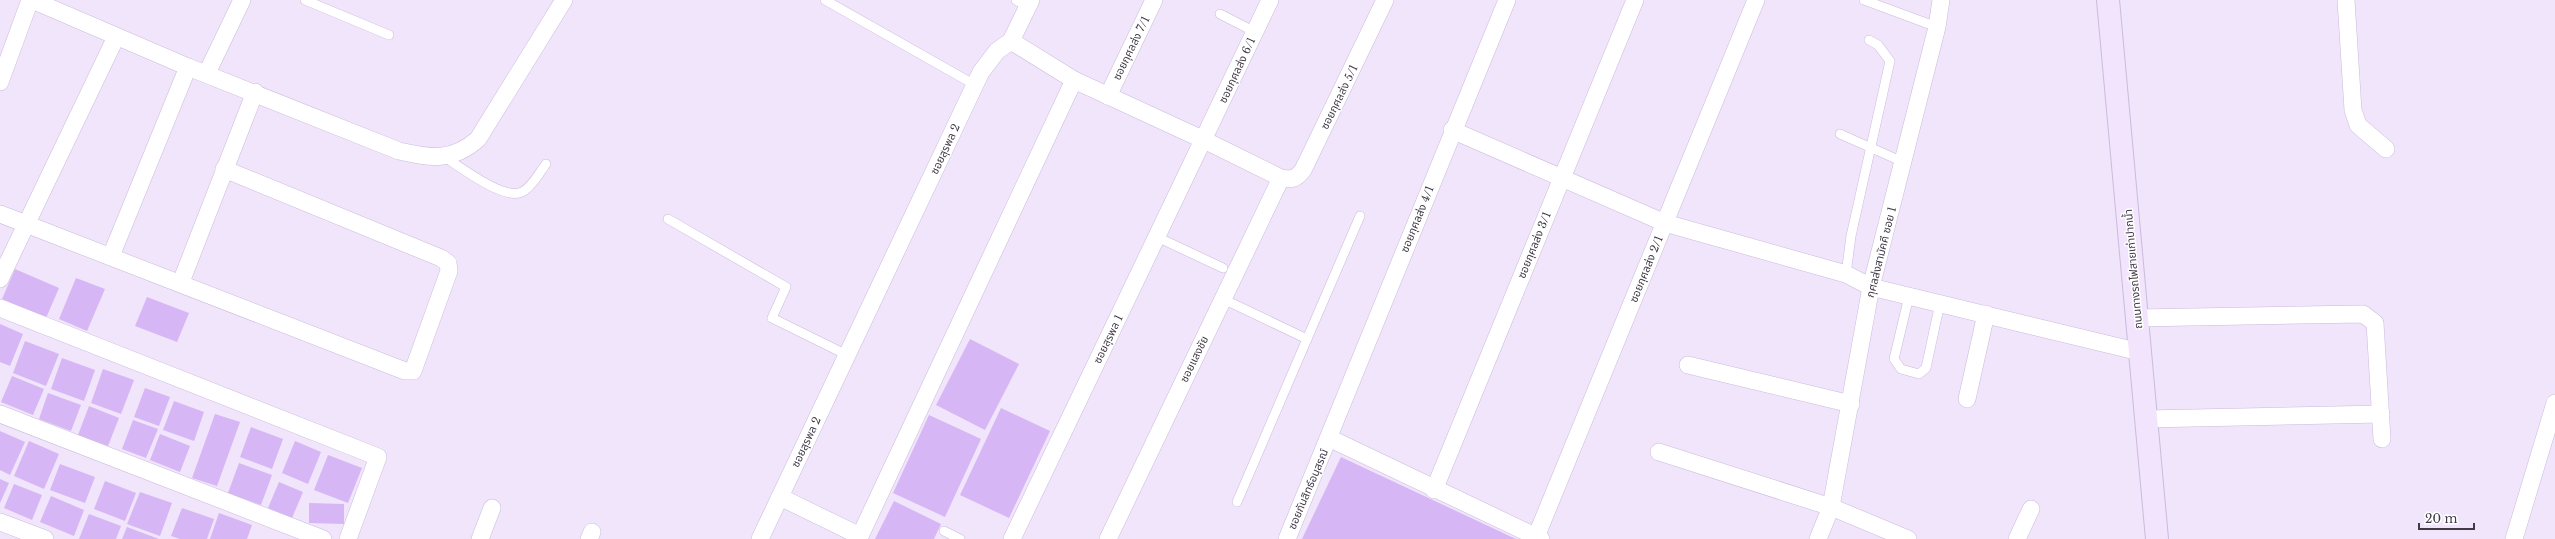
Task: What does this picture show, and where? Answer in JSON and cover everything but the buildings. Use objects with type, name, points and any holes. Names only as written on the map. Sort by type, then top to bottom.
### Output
[{"type":"main road","name":"ถนนทางรถไฟสายเก่าปากน้ำ","points":[[2108,0],[2157,539]]},
{"type":"street","points":[[0,82],[31,0],[60,6],[116,37],[188,67],[255,92],[399,151],[430,158],[442,156],[467,148],[478,139],[564,0]]},
{"type":"street","points":[[207,73],[242,0]]},
{"type":"street","name":"ซอยกุศลส่ง 7/1","points":[[1108,96],[1154,0]]},
{"type":"street","name":"ซอยกุศลส่ง 6/1","points":[[1204,140],[1270,0]]},
{"type":"street","name":"ซอยกุศลส่ง 5/1","points":[[1281,178],[1290,180],[1297,177],[1304,170],[1385,0]]},
{"type":"street","name":"ซอยกุศลส่ง 4/1","points":[[1329,438],[1452,130],[1507,0]]},
{"type":"street","name":"ซอยกุศลส่ง 3/1","points":[[1434,490],[1636,0]]},
{"type":"street","name":"ซอยกุศลส่ง 2/1","points":[[1537,538],[1756,0]]},
{"type":"street","name":"กุศลส่งสามัคคี ซอย 1","points":[[1818,539],[1831,507],[1851,404],[1871,287],[1937,27],[1941,0]]},
{"type":"street","points":[[2108,0],[2116,0]]},
{"type":"street","points":[[2346,0],[2353,110],[2358,125],[2386,149]]},
{"type":"street","points":[[1025,2],[1011,41],[1074,80],[1204,140],[1281,178]]},
{"type":"street","points":[[0,279],[28,224],[116,37]]},
{"type":"street","name":"ซอยสุรพล 2","points":[[760,539],[976,84],[988,61],[997,51],[1011,41]]},
{"type":"street","points":[[111,256],[188,67]]},
{"type":"street","points":[[780,497],[860,536],[1074,80]]},
{"type":"street","points":[[181,282],[255,92]]},
{"type":"street","points":[[1452,130],[1561,179],[1665,223],[1846,274],[1871,287],[2140,352]]},
{"type":"street","name":"ซอยสุรพล 1","points":[[1012,539],[1204,140]]},
{"type":"street","points":[[0,214],[181,282],[405,371],[413,371],[449,271],[448,263],[441,258],[224,169]]},
{"type":"street","name":"ซอยแสงชัย","points":[[1108,539],[1281,178]]},
{"type":"street","points":[[0,308],[378,456],[348,539]]},
{"type":"street","points":[[1967,399],[1986,314]]},
{"type":"street","points":[[2137,318],[2364,314],[2375,323],[2382,439]]},
{"type":"street","points":[[1688,365],[1851,404]]},
{"type":"street","points":[[2514,539],[2555,403]]},
{"type":"street","points":[[0,414],[323,539]]},
{"type":"street","points":[[2147,419],[2381,414]]},
{"type":"street","points":[[1329,438],[1434,490],[1537,538]]},
{"type":"street","name":"ซอยกันสิทธ์อนุสรณ์","points":[[1287,539],[1329,438]]},
{"type":"street","points":[[1659,452],[1831,507],[1908,539]]},
{"type":"street","points":[[480,539],[492,508]]},
{"type":"street","points":[[2017,539],[2031,509]]},
{"type":"street","points":[[0,522],[45,539]]},
{"type":"lane","points":[[305,0],[389,35]]},
{"type":"lane","points":[[825,0],[976,84]]},
{"type":"lane","points":[[1864,0],[1937,27]]},
{"type":"lane","points":[[1220,14],[1255,32]]},
{"type":"lane","points":[[1846,274],[1851,236],[1890,61],[1878,45],[1869,40]]},
{"type":"lane","points":[[1840,134],[1903,162]]},
{"type":"lane","points":[[442,156],[480,179],[510,194],[517,194],[527,188],[546,164]]},
{"type":"lane","points":[[1237,502],[1360,216]]},
{"type":"lane","points":[[668,219],[786,287],[772,318],[847,355]]},
{"type":"lane","points":[[1157,237],[1223,268]]},
{"type":"lane","points":[[1909,296],[1894,359],[1901,369],[1919,374],[1926,368],[1940,303]]},
{"type":"lane","points":[[1223,299],[1307,339]]},
{"type":"lane","points":[[944,532],[960,539]]}]
